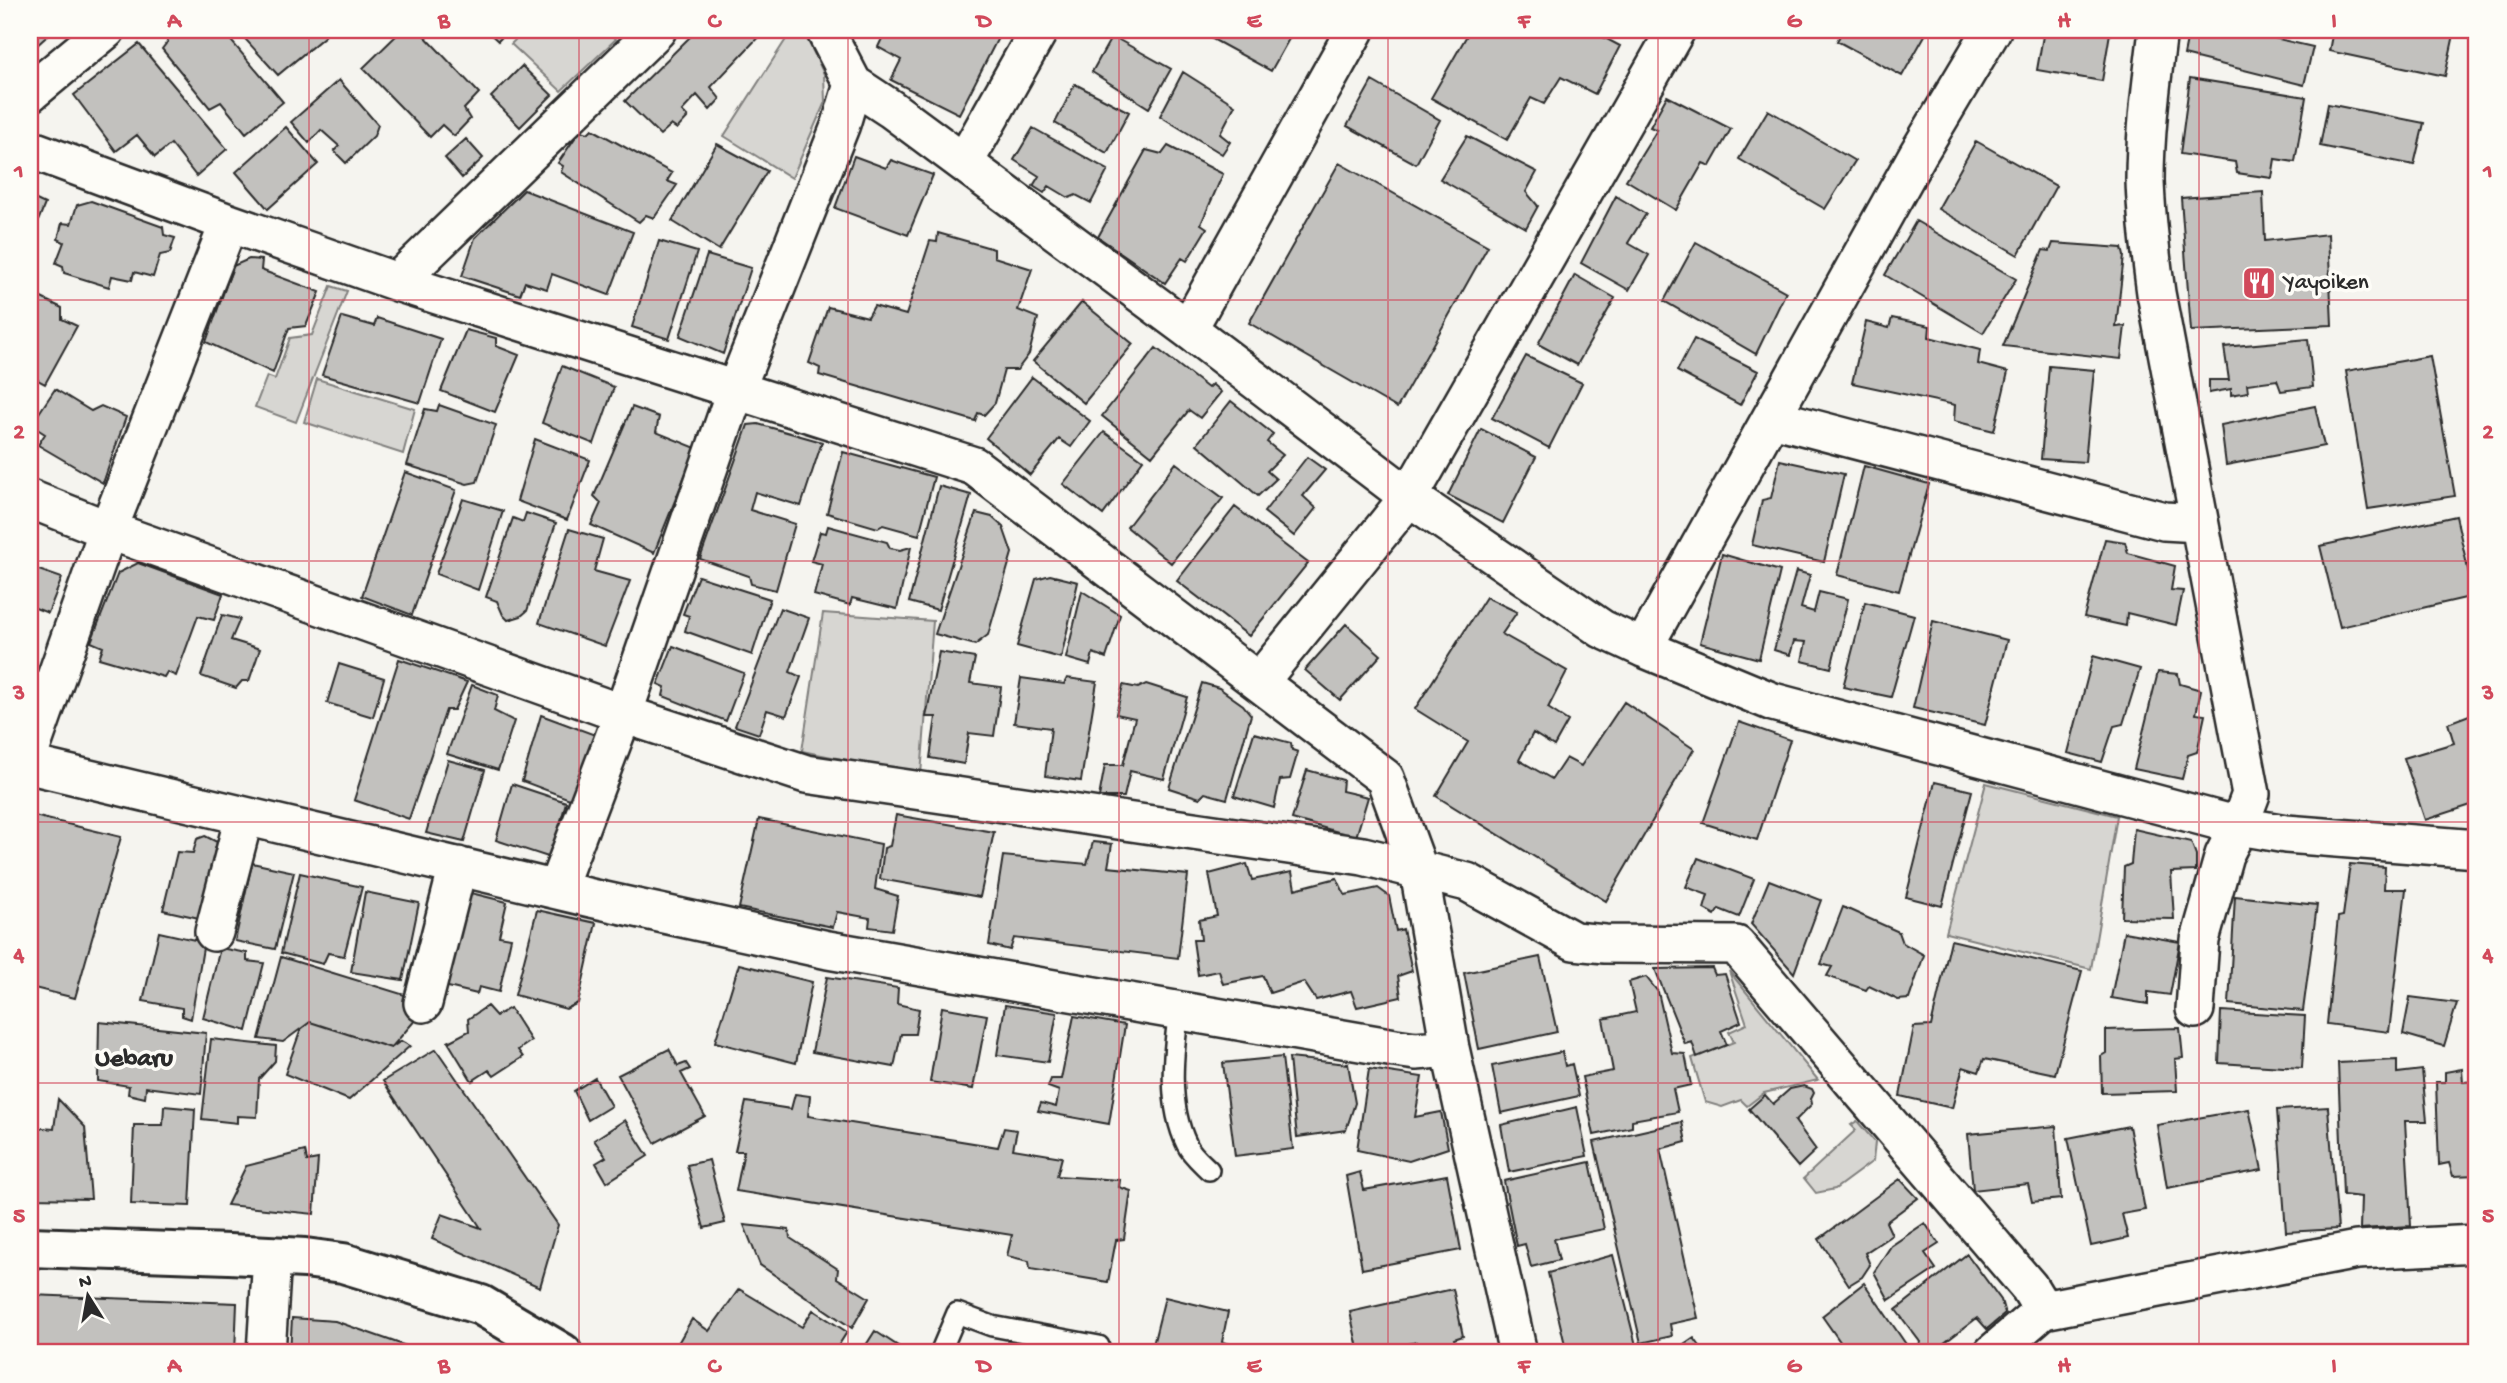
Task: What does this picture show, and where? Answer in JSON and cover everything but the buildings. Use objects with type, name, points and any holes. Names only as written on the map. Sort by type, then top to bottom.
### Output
[{"type":"street","points":[[30,93],[106,30]]},
{"type":"street","points":[[397,282],[657,30]]},
{"type":"street","points":[[825,30],[853,84],[1188,329],[1409,497],[1602,629],[1773,702],[2239,826],[2286,834],[2477,849]]},
{"type":"street","points":[[964,163],[1039,30]]},
{"type":"street","points":[[1188,329],[1355,30]]},
{"type":"street","points":[[1259,682],[1409,497],[1676,30]]},
{"type":"street","points":[[1643,648],[1918,154],[1992,30]]},
{"type":"street","points":[[2158,30],[2147,129],[2145,180],[2148,232],[2199,523],[2251,794],[2224,855],[2200,940],[2195,1009]]},
{"type":"street","points":[[557,888],[623,714],[736,389],[841,124],[853,84]]},
{"type":"street","points":[[30,149],[397,282],[974,466],[1385,778],[1419,872],[1450,1048],[1518,1353]]},
{"type":"street","points":[[30,751],[108,530],[229,223]]},
{"type":"street","points":[[1772,418],[2164,521],[2199,523]]},
{"type":"street","points":[[30,499],[108,530],[623,714],[806,774],[1363,856],[1467,882],[1574,941],[1736,946],[2029,1287],[2043,1310]]},
{"type":"street","points":[[30,765],[591,898],[828,950],[1395,1048],[1416,1051],[1450,1048]]},
{"type":"street","points":[[214,932],[244,817]]},
{"type":"street","points":[[423,1003],[458,866]]},
{"type":"street","points":[[1993,1353],[2043,1310],[2357,1250],[2477,1244]]},
{"type":"street","points":[[30,1247],[272,1256],[343,1263],[481,1305],[562,1353]]},
{"type":"street","points":[[266,1353],[272,1256]]},
{"type":"lane","points":[[1179,1010],[1173,1055],[1179,1120],[1188,1147],[1209,1170]]},
{"type":"lane","points":[[940,1353],[957,1313],[992,1326],[1099,1346]]},
{"type":"shaded area","points":[[525,30],[608,30],[616,39],[561,91],[511,44]]},
{"type":"shaded area","points":[[792,30],[803,30],[824,74],[825,102],[792,178],[724,136]]},
{"type":"shaded area","points":[[331,286],[347,291],[296,422],[255,407],[267,376],[275,379],[290,338],[312,335]]},
{"type":"shaded area","points":[[317,379],[415,409],[403,454],[304,422]]},
{"type":"shaded area","points":[[823,613],[933,621],[921,775],[802,751]]},
{"type":"shaded area","points":[[1986,783],[2117,816],[2091,969],[1946,933]]},
{"type":"shaded area","points":[[1729,971],[1818,1080],[1764,1093],[1747,1106],[1741,1100],[1722,1107],[1705,1102],[1692,1058],[1734,1042],[1729,1032],[1747,1024]]},
{"type":"shaded area","points":[[1857,1121],[1875,1142],[1873,1161],[1835,1189],[1816,1193],[1804,1178],[1856,1130],[1851,1125]]},
{"type":"place","name":"Yayoiken","points":[[2259,283]]},
{"type":"district","name":"Uebaru","points":[[134,1060]]}]
